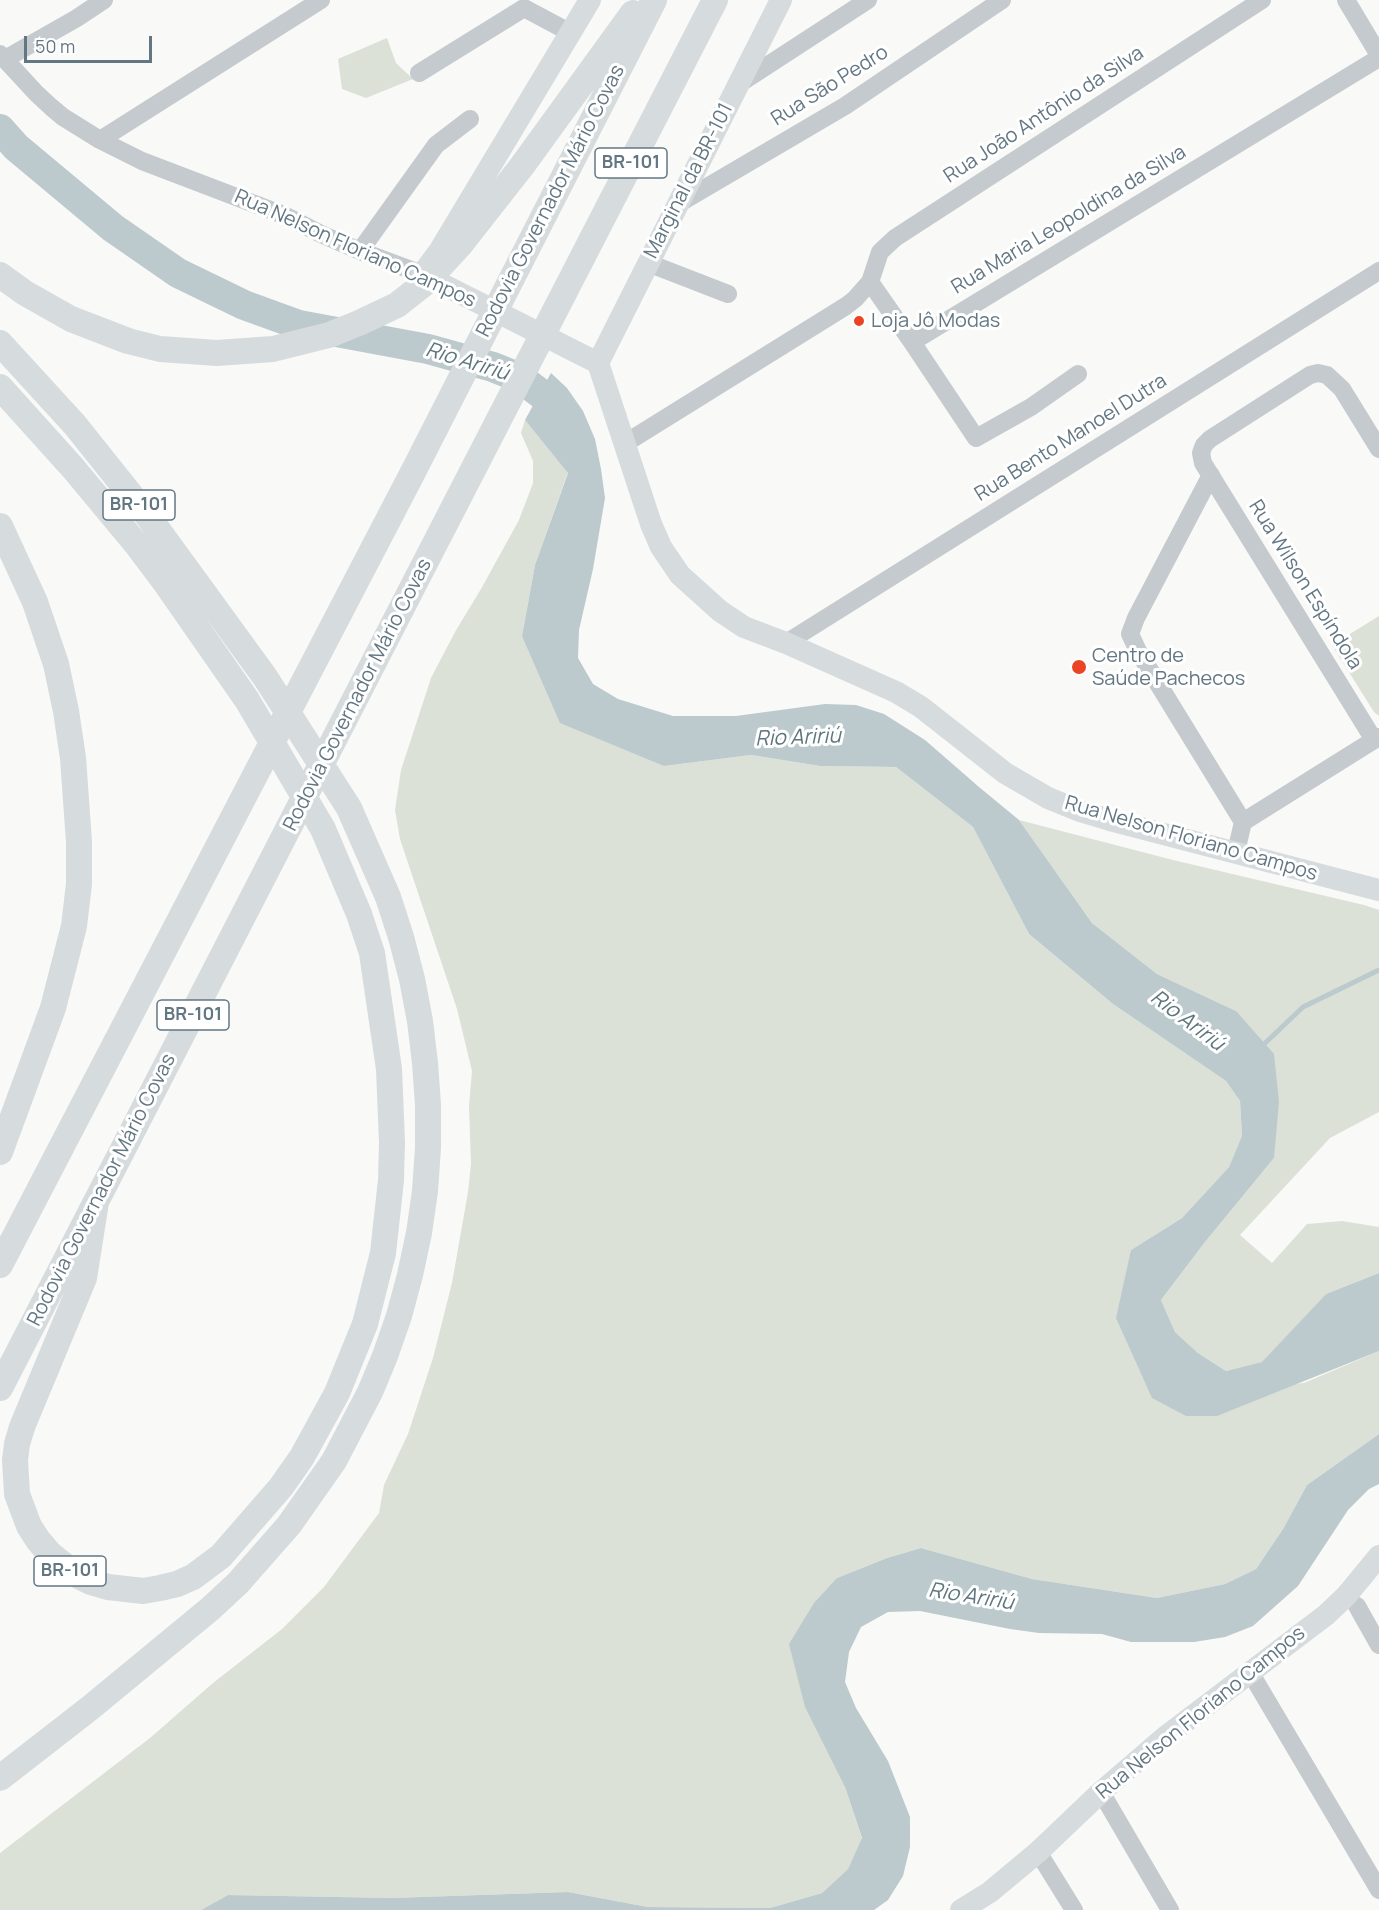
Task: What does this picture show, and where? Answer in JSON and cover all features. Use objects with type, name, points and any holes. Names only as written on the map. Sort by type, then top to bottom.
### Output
[{"type":"highway","points":[[0,275],[24,292],[71,319],[97,331],[160,349],[217,353],[273,349],[328,335],[397,305],[425,284],[460,245],[522,166],[642,0]]},
{"type":"highway","name":"Rodovia Governador Mário Covas","points":[[0,1265],[507,291],[654,0]]},
{"type":"highway","name":"Rodovia Governador Mário Covas","points":[[0,1389],[715,0]]},
{"type":"highway","name":"BR-101","points":[[0,343],[109,466],[150,519],[266,677],[349,808],[388,897],[412,979],[420,1021],[427,1095],[428,1148],[422,1212],[410,1275],[399,1316],[370,1392],[339,1452],[313,1493],[283,1532],[238,1583],[210,1609],[99,1701],[0,1778]]},
{"type":"highway","name":"BR-101","points":[[0,387],[74,468],[167,585],[248,700],[323,830],[360,914],[372,953],[389,1069],[392,1142],[388,1216],[383,1253],[375,1289],[352,1359],[321,1425],[302,1457],[257,1516],[221,1556],[208,1568],[177,1584],[143,1591],[108,1587],[91,1582],[75,1574],[49,1554],[29,1526],[17,1494],[15,1460],[22,1427],[84,1278],[96,1202]]},
{"type":"highway","points":[[0,526],[35,602],[56,664],[73,758],[79,842],[79,874],[74,926],[62,977],[50,1018],[0,1152]]},
{"type":"main road","points":[[422,274],[440,250],[590,0]]},
{"type":"main road","name":"Marginal da BR-101","points":[[598,363],[781,0]]},
{"type":"main road","name":"Rua Nelson Floriano Campos","points":[[422,274],[598,363],[661,548],[680,575],[720,611],[744,627],[786,643],[896,692],[921,707],[1005,773],[1048,798],[1110,820],[1379,890]]},
{"type":"main road","name":"Rua Nelson Floriano Campos","points":[[961,1910],[990,1892],[1038,1852],[1101,1792],[1165,1737],[1326,1615],[1352,1601],[1379,1556]]},
{"type":"street","points":[[2,56],[78,18],[104,0]]},
{"type":"street","points":[[100,140],[321,0]]},
{"type":"street","points":[[739,84],[868,0]]},
{"type":"street","name":"Rua São Pedro","points":[[678,204],[845,106],[1002,0]]},
{"type":"street","name":"Rua João Antônio da Silva","points":[[870,282],[880,252],[895,238],[1262,0]]},
{"type":"street","points":[[1346,0],[1379,56]]},
{"type":"street","points":[[419,73],[524,8],[571,33]]},
{"type":"street","name":"Rua Nelson Floriano Campos","points":[[2,56],[36,93],[63,117],[100,140],[142,161],[286,216],[321,234],[422,274]]},
{"type":"street","name":"Rua Maria Leopoldina da Silva","points":[[912,342],[1379,56]]},
{"type":"street","points":[[360,250],[436,144],[470,119]]},
{"type":"street","points":[[648,263],[728,294]]},
{"type":"street","name":"Rua Bento Manoel Dutra","points":[[786,643],[1379,271]]},
{"type":"street","points":[[624,444],[846,306],[870,282],[976,438],[1031,407],[1078,374]]},
{"type":"street","name":"Rua Wilson Espíndola","points":[[1376,738],[1203,463],[1201,453],[1204,445],[1210,439],[1311,375],[1318,373],[1327,375],[1342,389],[1379,448]]},
{"type":"street","points":[[1211,474],[1136,618],[1130,634],[1138,651],[1243,822]]},
{"type":"street","points":[[1236,852],[1243,822],[1376,738]]},
{"type":"street","points":[[1352,1601],[1379,1612]]},
{"type":"street","points":[[1352,1601],[1379,1645]]},
{"type":"street","points":[[1250,1672],[1379,1890]]},
{"type":"street","points":[[1101,1792],[1170,1910]]},
{"type":"street","points":[[1038,1852],[1074,1910]]},
{"type":"shaded area","points":[[387,38],[396,63],[413,79],[366,98],[342,89],[338,59]]},
{"type":"shaded area","points":[[525,420],[568,472],[535,565],[522,636],[664,766],[751,755],[820,766],[896,767],[973,827],[1029,934],[1113,1004],[1226,1081],[1240,1101],[1242,1137],[1229,1167],[1182,1218],[1131,1250],[1152,1398],[1304,1383],[1379,1351],[1379,1434],[1307,1485],[1283,1529],[1256,1569],[1225,1584],[1157,1598],[1032,1579],[921,1548],[887,1558],[837,1578],[845,1787],[862,1839],[848,1869],[822,1893],[770,1908],[648,1907],[568,1892],[392,1898],[228,1895],[201,1910],[0,1910],[0,1853],[150,1738],[213,1683],[282,1629],[324,1587],[379,1513],[384,1485],[408,1434],[433,1358],[452,1283],[471,1164],[469,1106],[472,1071],[457,1009],[400,839],[395,810],[401,770],[431,678],[519,520],[533,483],[533,461],[521,433]]},
{"type":"shaded area","points":[[1379,616],[1379,716],[1374,712],[1332,645]]},
{"type":"shaded area","points":[[1019,820],[1379,910],[1379,1112],[1330,1138],[1240,1235],[1272,1263],[1307,1224],[1342,1221],[1379,1227],[1379,1273],[1326,1294],[1263,1362],[1226,1371],[1198,1353],[1175,1332],[1161,1300],[1274,1158],[1236,1011],[1157,974],[1092,923]]},
{"type":"water","points":[[551,373],[567,388],[583,411],[595,439],[605,498],[593,569],[579,630],[578,658],[593,684],[618,699],[673,716],[736,716],[825,704],[856,705],[884,714],[925,740],[1019,820],[1092,923],[1157,974],[1236,1011],[1274,1054],[1279,1102],[1274,1158],[1161,1300],[1175,1332],[1198,1353],[1226,1371],[1262,1362],[1326,1294],[1379,1273],[1379,1351],[1217,1416],[1186,1416],[1152,1398],[1116,1318],[1131,1250],[1182,1218],[1229,1167],[1242,1136],[1240,1101],[1226,1081],[1113,1004],[1029,934],[973,827],[896,767],[820,766],[751,755],[664,766],[560,723],[522,636],[535,565],[568,473],[525,420]]},
{"type":"water","points":[[1379,1434],[1379,1484],[1369,1489],[1348,1510],[1298,1586],[1253,1626],[1225,1637],[1194,1642],[1131,1642],[1102,1634],[1039,1633],[1010,1629],[920,1611],[888,1612],[861,1627],[849,1652],[845,1682],[856,1708],[888,1761],[910,1817],[910,1847],[903,1876],[888,1900],[874,1910],[201,1910],[228,1895],[392,1898],[568,1892],[648,1907],[770,1908],[822,1893],[848,1869],[862,1838],[845,1787],[805,1707],[789,1644],[814,1603],[837,1578],[887,1558],[921,1548],[1032,1579],[1157,1598],[1225,1584],[1256,1569],[1283,1529],[1307,1485]]},
{"type":"waterway","name":"Rio Aririú","points":[[0,129],[16,147],[113,228],[178,273],[244,305],[299,325],[428,349],[493,367],[520,378],[561,409],[567,420]]},
{"type":"waterway","points":[[1261,1047],[1303,1007],[1379,970]]},
{"type":"place","name":"Loja Jô Modas","points":[[859,321]]},
{"type":"place","name":"Centro de Saúde Pachecos","points":[[1079,667]]}]
